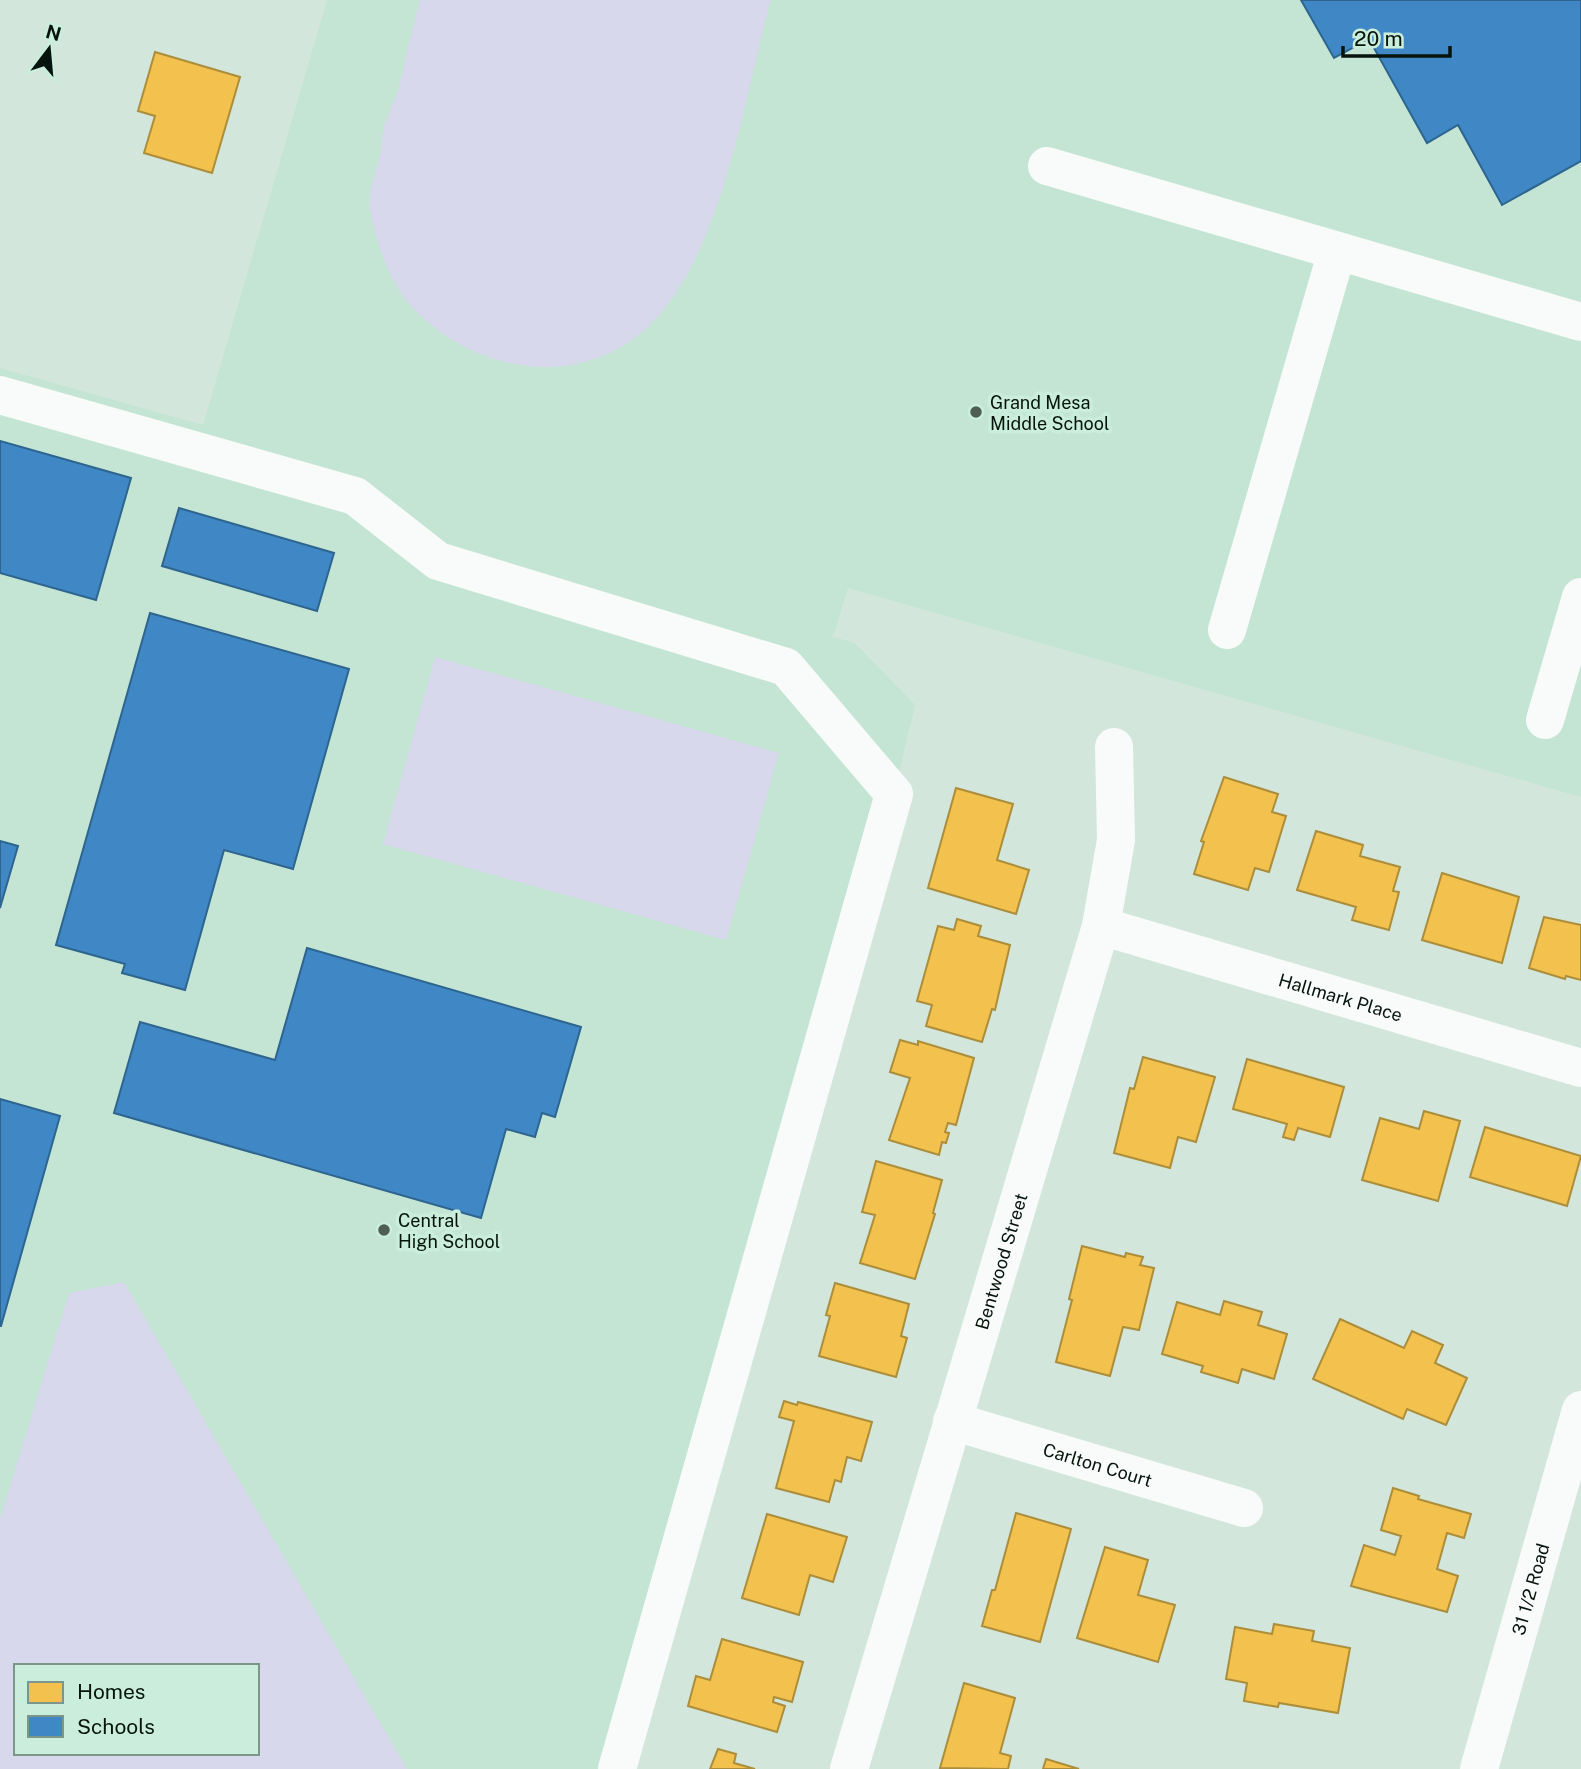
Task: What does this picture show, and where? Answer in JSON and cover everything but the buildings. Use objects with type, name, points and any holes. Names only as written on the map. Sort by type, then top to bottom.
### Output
[{"type":"street","points":[[1047,166],[1581,322]]},
{"type":"street","points":[[1227,630],[1337,251]]},
{"type":"street","points":[[0,395],[355,496],[438,561],[786,667],[894,794],[617,1769]]},
{"type":"street","points":[[1545,720],[1581,597]]},
{"type":"street","name":"Bentwood Street","points":[[849,1769],[1101,926],[1116,840],[1114,747]]},
{"type":"street","name":"Hallmark Place","points":[[1101,926],[1581,1068]]},
{"type":"street","name":"31 1/2 Road","points":[[1479,1769],[1581,1410]]},
{"type":"street","name":"Carlton Court","points":[[952,1421],[1244,1508]]},
{"type":"shaded area","points":[[327,0],[1581,0],[1581,797],[848,588],[833,637],[855,643],[915,705],[894,794],[614,1769],[0,1769],[0,368],[203,425]]},
{"type":"shaded area","points":[[420,0],[771,0],[742,121],[702,244],[684,280],[662,312],[635,338],[604,356],[571,365],[536,367],[502,361],[469,349],[438,331],[411,306],[396,285],[384,261],[376,235],[370,197],[384,127],[399,87]]},
{"type":"shaded area","points":[[435,657],[779,753],[726,940],[383,844]]},
{"type":"shaded area","points":[[124,1282],[407,1769],[0,1769],[0,1519],[69,1293]]},
{"type":"place","name":"Grand Mesa Middle School","points":[[976,412]]},
{"type":"place","name":"Central High School","points":[[384,1230]]}]
